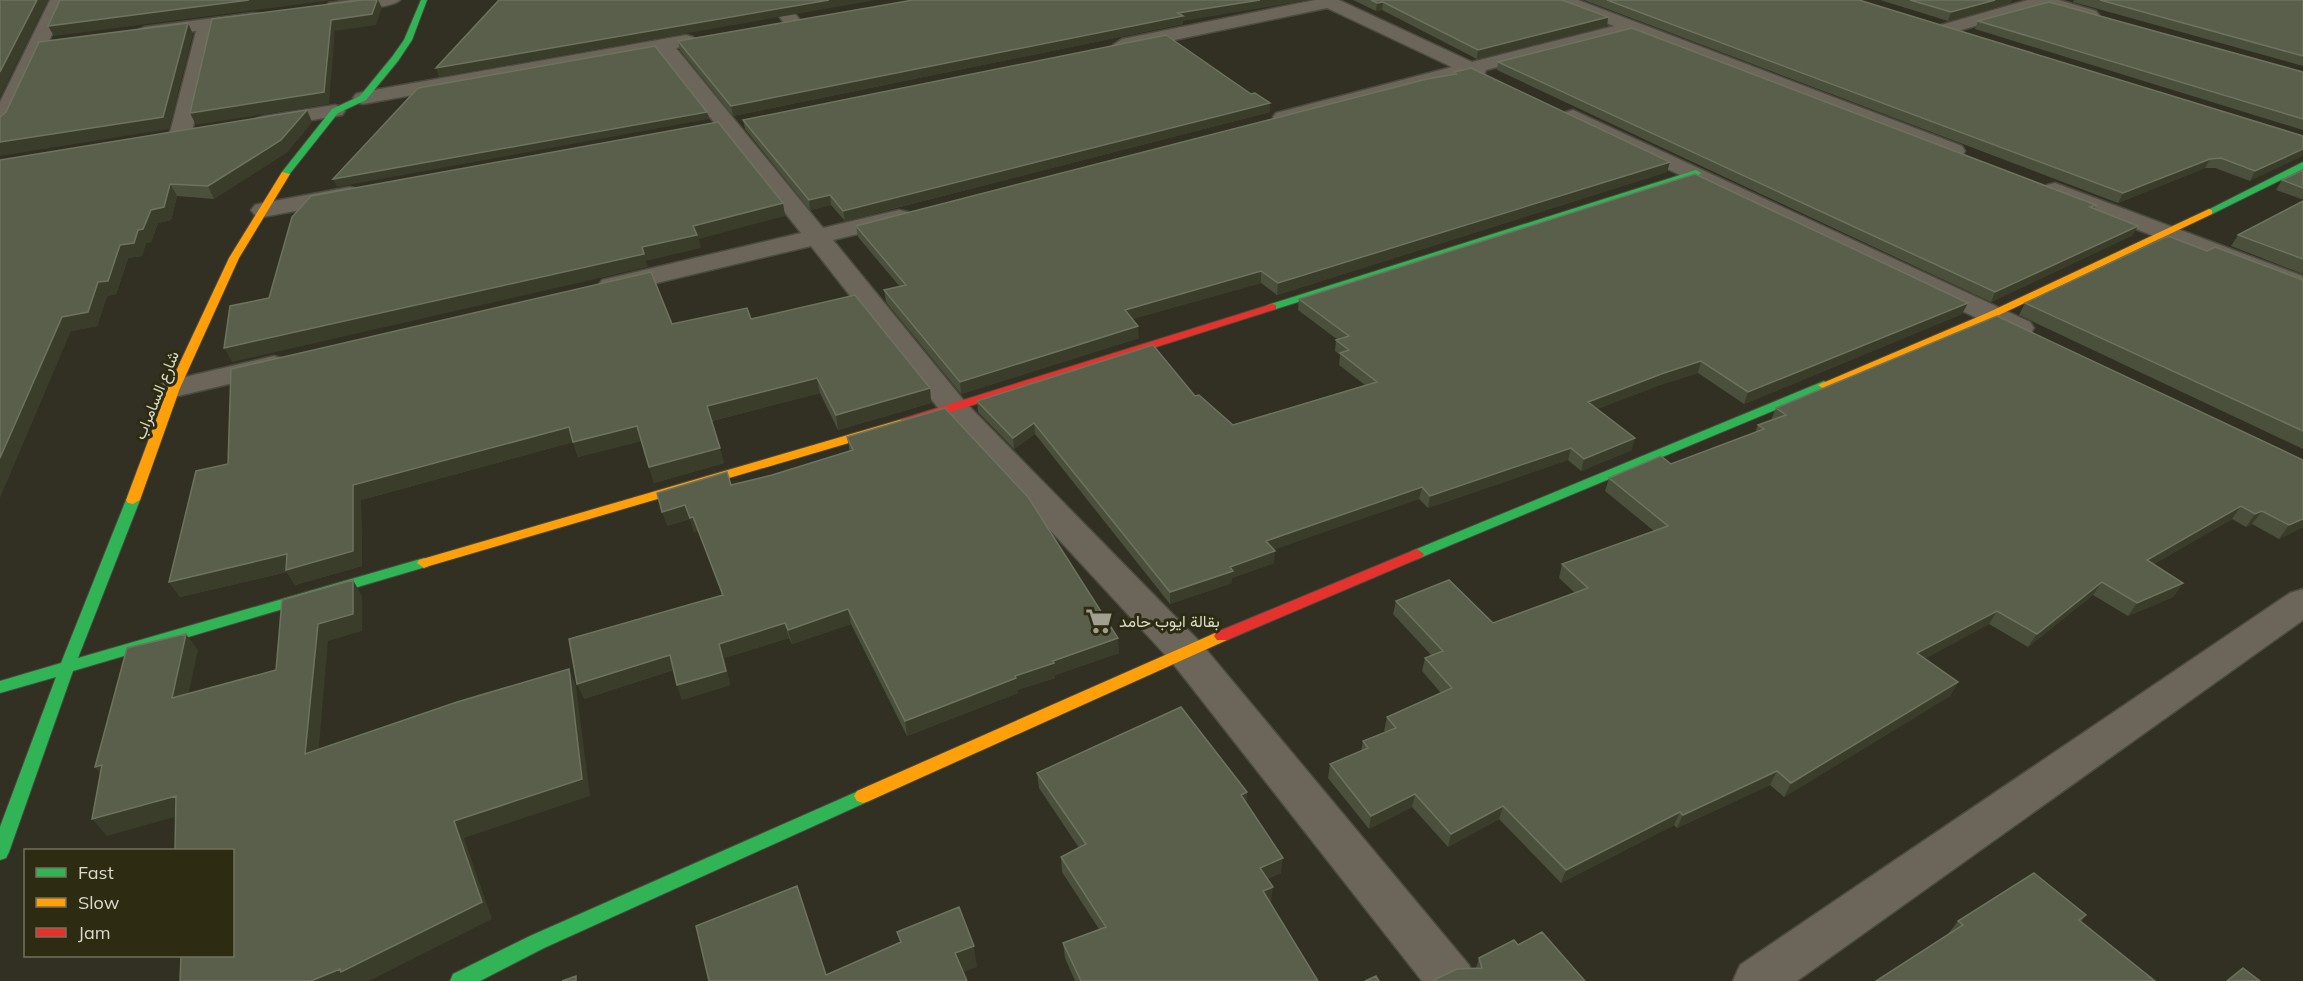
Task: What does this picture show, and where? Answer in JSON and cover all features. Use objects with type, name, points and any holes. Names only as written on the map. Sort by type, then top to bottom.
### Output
[{"type":"street","points":[[0,123],[59,0]]},
{"type":"street","points":[[322,9],[391,0]]},
{"type":"street","name":"شارع السامراب","points":[[0,852],[66,667],[125,520],[174,388],[234,258],[290,166],[335,111],[363,98],[408,40],[424,0]]},
{"type":"street","points":[[776,0],[793,22]]},
{"type":"street","points":[[1562,0],[1971,158]]},
{"type":"street","points":[[1098,50],[1328,1],[1501,83]]},
{"type":"street","points":[[1947,28],[2044,1],[2111,21]]},
{"type":"street","points":[[127,34],[276,15]]},
{"type":"street","points":[[769,27],[816,18]]},
{"type":"street","points":[[1927,22],[1981,39]]},
{"type":"street","points":[[180,136],[207,24]]},
{"type":"street","points":[[1260,123],[1631,27]]},
{"type":"street","points":[[363,98],[699,39]]},
{"type":"street","points":[[36,46],[58,43]]},
{"type":"street","points":[[663,45],[820,237],[888,328],[954,408],[1185,651],[1452,981]]},
{"type":"street","points":[[1555,108],[2045,340]]},
{"type":"street","points":[[246,125],[335,111]]},
{"type":"street","points":[[157,140],[202,133]]},
{"type":"street","points":[[460,981],[548,938],[1185,651],[1991,315],[2168,233],[2303,165]]},
{"type":"street","points":[[0,687],[954,408],[1696,173]]},
{"type":"street","points":[[2037,183],[2303,285]]},
{"type":"street","points":[[263,210],[368,191]]},
{"type":"street","points":[[589,291],[820,237],[924,210]]},
{"type":"street","points":[[174,388],[301,358]]},
{"type":"street","points":[[1757,981],[2303,602]]},
{"type":"building","points":[[0,0],[37,0],[0,72]]},
{"type":"building","points":[[60,0],[249,0],[48,26]]},
{"type":"building","points":[[377,0],[372,14],[331,20],[324,92],[190,113],[212,19]]},
{"type":"building","points":[[499,0],[829,0],[436,68]]},
{"type":"building","points":[[913,0],[1260,0],[1178,13],[1183,16],[731,106],[678,41]]},
{"type":"building","points":[[1371,0],[1562,0],[1608,17],[1478,50],[1383,2],[1377,3]]},
{"type":"building","points":[[1607,0],[1859,0],[2303,136],[2303,149],[2255,171],[2221,158],[2210,159],[2123,193]]},
{"type":"building","points":[[1910,0],[1995,0],[1951,12]]},
{"type":"building","points":[[2100,0],[2303,0],[2303,56]]},
{"type":"building","points":[[2049,2],[2303,72],[2303,119],[1978,21]]},
{"type":"building","points":[[188,23],[163,117],[0,142],[0,117],[6,112],[39,42]]},
{"type":"building","points":[[1632,28],[2096,205],[2090,207],[2138,226],[1995,292],[1498,62]]},
{"type":"building","points":[[1166,35],[1251,94],[1255,93],[1270,103],[843,211],[830,195],[809,200],[743,120]]},
{"type":"building","points":[[655,46],[707,112],[333,179],[418,88]]},
{"type":"building","points":[[1471,68],[1670,162],[1278,283],[1261,271],[1125,310],[1138,326],[960,382],[884,290],[906,285],[856,226],[1427,79],[1456,74],[1454,72]]},
{"type":"building","points":[[307,110],[281,140],[208,186],[170,184],[164,207],[151,210],[143,229],[138,230],[134,243],[120,245],[108,281],[98,282],[88,312],[62,317],[0,458],[0,160]]},
{"type":"building","points":[[718,122],[783,203],[693,226],[697,235],[642,247],[644,254],[224,348],[230,306],[269,298],[292,217],[311,196]]},
{"type":"building","points":[[2303,170],[2303,188],[2282,180]]},
{"type":"building","points":[[1695,174],[1968,303],[1748,392],[1701,361],[1664,373],[1588,402],[1635,438],[1584,459],[1571,448],[1430,496],[1422,487],[1266,541],[1275,551],[1230,567],[1233,571],[1170,592],[1034,423],[1013,438],[977,401],[1153,345],[1195,396],[1199,395],[1233,425],[1377,382],[1340,353],[1349,350],[1336,340],[1349,336],[1299,299]]},
{"type":"building","points":[[2303,201],[2303,259],[2238,235]]},
{"type":"building","points":[[2168,236],[2207,251],[2215,247],[2303,280],[2303,431],[2025,303]]},
{"type":"building","points":[[651,272],[672,324],[747,308],[751,319],[855,295],[930,388],[836,415],[817,378],[707,406],[720,448],[649,467],[637,426],[573,442],[569,427],[353,485],[353,551],[286,570],[287,554],[169,582],[196,471],[228,464],[231,369]]},
{"type":"building","points":[[1997,316],[2303,460],[2303,519],[2289,525],[2262,511],[2255,514],[2241,506],[2147,560],[2183,583],[2137,603],[2102,582],[2037,634],[1997,611],[1917,653],[1958,682],[1791,783],[1777,771],[1683,815],[1680,812],[1566,870],[1503,806],[1451,834],[1415,794],[1371,816],[1330,764],[1368,748],[1363,741],[1396,728],[1387,717],[1452,688],[1425,658],[1443,651],[1396,601],[1449,580],[1493,623],[1588,588],[1562,564],[1668,526],[1609,478],[1661,456],[1671,464],[1764,429],[1758,425],[1786,415],[1776,408]]},
{"type":"building","points":[[945,408],[1028,497],[1118,638],[1053,661],[1054,663],[1015,676],[1016,678],[905,721],[848,609],[788,630],[785,623],[719,644],[726,671],[677,685],[670,655],[577,684],[569,639],[723,595],[693,517],[690,518],[685,505],[662,512],[657,493],[727,472],[731,485],[772,475],[853,450],[847,437]]},
{"type":"building","points":[[353,580],[353,614],[318,624],[305,754],[457,702],[569,669],[582,779],[454,821],[482,902],[341,972],[340,969],[311,981],[180,981],[181,957],[234,957],[234,849],[175,849],[176,796],[92,819],[102,765],[95,767],[127,648],[186,634],[172,698],[276,670],[282,600]]},
{"type":"building","points":[[1181,707],[1247,792],[1241,795],[1283,858],[1260,868],[1273,887],[1263,891],[1318,981],[1081,981],[1063,943],[1106,927],[1061,857],[1086,844],[1037,773]]},
{"type":"building","points":[[2034,873],[2086,915],[2079,920],[2155,981],[1876,981],[1963,925],[1958,921]]},
{"type":"building","points":[[797,886],[826,975],[901,942],[897,932],[959,907],[974,946],[955,953],[967,981],[709,981],[696,926]]},
{"type":"building","points":[[1542,932],[1585,981],[1432,981],[1457,969],[1482,968],[1479,958],[1514,940],[1518,945]]},
{"type":"building","points":[[2243,968],[2260,981],[2227,981]]},
{"type":"building","points":[[576,976],[576,981],[562,981]]},
{"type":"building","points":[[1376,976],[1379,981],[1365,981]]},
{"type":"traffic: fast","points":[[285,174],[335,111],[363,98],[395,59],[408,40],[424,0]]},
{"type":"traffic: fast","points":[[2209,212],[2303,165]]},
{"type":"traffic: fast","points":[[1272,307],[1696,173]]},
{"type":"traffic: fast","points":[[1417,554],[1824,385]]},
{"type":"traffic: fast","points":[[0,852],[67,667],[133,500]]},
{"type":"traffic: fast","points":[[0,687],[424,563]]},
{"type":"traffic: fast","points":[[460,981],[537,942],[863,796]]},
{"type":"traffic: slow","points":[[133,500],[174,388],[234,258],[285,174]]},
{"type":"traffic: slow","points":[[1824,385],[1991,315],[2209,212]]},
{"type":"traffic: slow","points":[[424,563],[906,422]]},
{"type":"traffic: slow","points":[[863,796],[1222,636]]},
{"type":"traffic: jam","points":[[906,422],[1272,307]]},
{"type":"traffic: jam","points":[[1222,636],[1417,554]]},
{"type":"place","name":"بقالة ايوب حامد","points":[[1099,621]]}]
